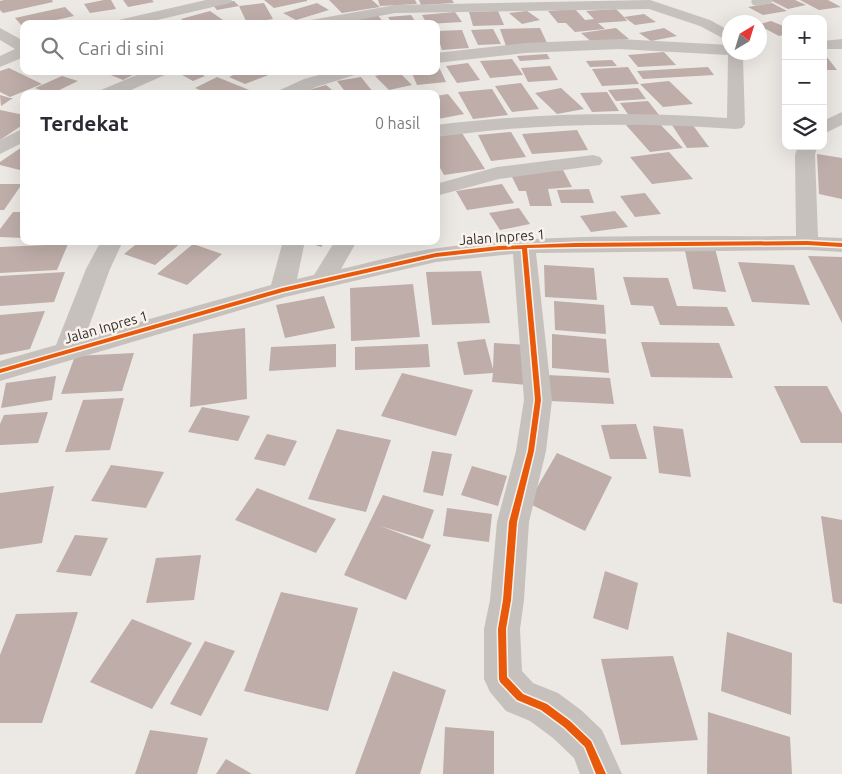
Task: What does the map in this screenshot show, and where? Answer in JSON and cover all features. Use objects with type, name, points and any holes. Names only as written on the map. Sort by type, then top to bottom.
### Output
[{"type":"street","points":[[137,20],[225,0]]},
{"type":"street","points":[[333,20],[395,9],[463,4],[644,2],[705,23],[722,33]]},
{"type":"street","points":[[0,33],[20,46]]},
{"type":"street","points":[[440,58],[525,48],[619,44],[722,50]]},
{"type":"street","points":[[827,45],[842,44]]},
{"type":"street","points":[[0,62],[20,51]]},
{"type":"street","points":[[440,130],[515,121],[558,118],[664,118],[736,124],[735,60]]},
{"type":"street","points":[[116,90],[152,75]]},
{"type":"street","points":[[295,90],[310,83],[338,75]]},
{"type":"street","points":[[827,126],[842,117]]},
{"type":"street","points":[[0,148],[20,136]]},
{"type":"street","points":[[807,150],[805,155],[807,243]]},
{"type":"street","points":[[440,189],[497,173],[593,160]]},
{"type":"street","name":"Jalan Inpres 1","points":[[0,371],[282,290],[436,255],[524,247],[807,243],[842,245]]},
{"type":"street","points":[[67,351],[98,269],[110,245]]},
{"type":"street","points":[[282,290],[293,245]]},
{"type":"street","points":[[323,280],[344,245]]},
{"type":"street","points":[[524,247],[538,400],[531,451],[513,522],[507,600],[502,629],[503,679],[520,697],[544,707],[588,744],[601,774]]},
{"type":"building","points":[[52,0],[53,2],[3,13],[0,10],[0,1]]},
{"type":"building","points":[[111,0],[116,9],[90,13],[84,4]]},
{"type":"building","points":[[123,0],[152,0],[154,2],[128,7]]},
{"type":"building","points":[[264,0],[307,0],[307,1],[274,8]]},
{"type":"building","points":[[329,0],[372,0],[380,7],[342,13]]},
{"type":"building","points":[[378,0],[415,0],[417,4],[380,6]]},
{"type":"building","points":[[419,0],[452,0],[454,3],[421,5]]},
{"type":"building","points":[[770,0],[795,0],[806,5],[788,9]]},
{"type":"building","points":[[800,0],[828,0],[841,7],[819,10]]},
{"type":"building","points":[[234,1],[239,6],[217,10],[212,4]]},
{"type":"building","points":[[264,3],[273,19],[246,20],[239,6]]},
{"type":"building","points":[[317,3],[329,10],[296,20],[283,13]]},
{"type":"building","points":[[772,3],[787,11],[763,15],[748,7]]},
{"type":"building","points":[[65,7],[74,16],[56,20],[20,20],[20,24],[15,18]]},
{"type":"building","points":[[575,9],[585,20],[594,19],[586,11],[616,9],[627,21],[598,23],[605,29],[575,32],[566,23],[558,23],[548,11]]},
{"type":"building","points":[[210,11],[223,20],[182,20],[181,19]]},
{"type":"building","points":[[498,11],[504,25],[473,26],[469,12]]},
{"type":"building","points":[[527,11],[540,20],[522,24],[509,13]]},
{"type":"building","points":[[455,12],[462,22],[440,23],[440,20],[425,20],[422,15]]},
{"type":"building","points":[[376,13],[382,20],[351,20],[349,18]]},
{"type":"building","points":[[644,14],[656,22],[635,25],[624,17]]},
{"type":"building","points":[[411,15],[414,20],[390,20],[388,17]]},
{"type":"building","points":[[771,21],[782,25],[782,35],[779,36],[767,30],[767,22]]},
{"type":"building","points":[[540,28],[548,45],[506,46],[500,29]]},
{"type":"building","points":[[616,28],[629,39],[594,44],[581,33]]},
{"type":"building","points":[[664,28],[677,36],[651,41],[639,33]]},
{"type":"building","points":[[493,29],[501,44],[478,45],[471,30]]},
{"type":"building","points":[[462,30],[469,48],[442,50],[440,31]]},
{"type":"building","points":[[664,52],[676,65],[638,67],[628,55]]},
{"type":"building","points":[[547,54],[550,59],[520,61],[517,56]]},
{"type":"building","points":[[827,57],[837,70],[827,70]]},
{"type":"building","points":[[512,59],[523,75],[490,78],[480,61]]},
{"type":"building","points":[[612,60],[617,66],[590,67],[586,61]]},
{"type":"building","points":[[468,63],[480,80],[457,83],[446,66]]},
{"type":"building","points":[[550,66],[558,80],[528,82],[521,68]]},
{"type":"building","points":[[628,67],[639,84],[602,86],[592,69]]},
{"type":"building","points":[[708,67],[714,75],[643,79],[637,71]]},
{"type":"building","points":[[9,68],[42,84],[27,90],[20,90],[20,93],[10,97],[0,92],[0,71]]},
{"type":"building","points":[[440,69],[446,82],[417,85],[413,75],[440,75]]},
{"type":"building","points":[[111,75],[133,75],[123,80]]},
{"type":"building","points":[[182,75],[205,76],[193,81]]},
{"type":"building","points":[[233,75],[268,75],[245,84],[229,77]]},
{"type":"building","points":[[402,75],[412,85],[389,90],[375,76]]},
{"type":"building","points":[[62,76],[78,81],[59,90],[40,90],[35,88]]},
{"type":"building","points":[[217,77],[249,90],[200,90],[195,88]]},
{"type":"building","points":[[361,77],[371,90],[344,90],[337,81]]},
{"type":"building","points":[[669,81],[693,104],[663,107],[640,84]]},
{"type":"building","points":[[521,83],[539,109],[512,112],[495,86]]},
{"type":"building","points":[[326,85],[332,90],[308,90]]},
{"type":"building","points":[[561,88],[584,109],[557,114],[535,93]]},
{"type":"building","points":[[638,88],[646,99],[616,101],[608,90]]},
{"type":"building","points":[[492,89],[508,115],[473,119],[458,92]]},
{"type":"building","points":[[607,92],[619,111],[592,112],[580,93]]},
{"type":"building","points":[[448,94],[464,114],[440,119],[440,95]]},
{"type":"building","points":[[0,95],[10,98],[13,98],[1,106]]},
{"type":"building","points":[[648,101],[659,115],[630,117],[620,103]]},
{"type":"building","points":[[0,110],[20,114],[20,127],[0,140]]},
{"type":"building","points":[[657,121],[683,148],[650,152],[626,125]]},
{"type":"building","points":[[692,124],[709,147],[687,148],[672,125]]},
{"type":"building","points":[[577,130],[588,150],[532,154],[522,134]]},
{"type":"building","points":[[511,132],[526,157],[491,161],[478,135]]},
{"type":"building","points":[[462,133],[485,169],[444,175],[440,168],[440,136]]},
{"type":"building","points":[[20,148],[20,170],[0,165],[0,162]]},
{"type":"building","points":[[669,152],[693,179],[652,184],[630,157]]},
{"type":"building","points":[[817,154],[842,158],[842,199],[819,194]]},
{"type":"building","points":[[563,170],[572,187],[548,189],[552,206],[530,206],[526,191],[519,191],[511,175]]},
{"type":"building","points":[[0,184],[20,184],[20,187],[4,210],[0,210]]},
{"type":"building","points":[[502,184],[514,203],[467,210],[456,191]]},
{"type":"building","points":[[589,189],[594,203],[561,203],[557,190]]},
{"type":"building","points":[[645,193],[661,214],[635,217],[620,196]]},
{"type":"building","points":[[519,208],[530,224],[500,230],[489,213]]},
{"type":"building","points":[[615,211],[628,227],[591,232],[580,216]]},
{"type":"building","points":[[13,212],[20,212],[20,238],[0,237],[0,229]]},
{"type":"building","points":[[68,245],[57,270],[0,273],[0,247]]},
{"type":"building","points":[[135,245],[178,245],[155,265],[124,254]]},
{"type":"building","points":[[192,245],[222,254],[187,285],[157,274]]},
{"type":"building","points":[[684,246],[715,248],[726,292],[693,289]]},
{"type":"building","points":[[808,256],[842,257],[842,323]]},
{"type":"building","points":[[738,262],[794,265],[810,305],[752,302]]},
{"type":"building","points":[[544,265],[594,268],[597,300],[545,297]]},
{"type":"building","points":[[481,271],[490,323],[432,325],[426,272]]},
{"type":"building","points":[[65,272],[54,302],[0,306],[0,276]]},
{"type":"building","points":[[623,277],[668,278],[677,306],[727,307],[735,326],[660,325],[653,306],[631,305]]},
{"type":"building","points":[[413,284],[420,337],[351,341],[350,288]]},
{"type":"building","points":[[324,296],[335,328],[285,338],[276,305]]},
{"type":"building","points":[[554,301],[604,305],[606,334],[555,330]]},
{"type":"building","points":[[45,311],[30,349],[0,355],[0,315]]},
{"type":"building","points":[[245,328],[247,399],[190,407],[193,334]]},
{"type":"building","points":[[552,334],[606,339],[609,373],[552,368]]},
{"type":"building","points":[[485,339],[493,369],[494,343],[527,345],[527,385],[492,382],[493,373],[464,375],[457,342]]},
{"type":"building","points":[[641,342],[719,343],[733,378],[651,377]]},
{"type":"building","points":[[336,344],[336,367],[269,371],[271,347]]},
{"type":"building","points":[[428,344],[430,367],[355,370],[355,347]]},
{"type":"building","points":[[134,353],[122,391],[61,394],[75,356]]},
{"type":"building","points":[[402,373],[473,390],[456,436],[381,416]]},
{"type":"building","points":[[547,375],[610,378],[614,404],[550,401]]},
{"type":"building","points":[[56,376],[52,400],[1,408],[6,383]]},
{"type":"building","points":[[774,386],[827,386],[842,414],[842,443],[801,443]]},
{"type":"building","points":[[124,398],[110,450],[65,452],[83,400]]},
{"type":"building","points":[[202,407],[250,416],[238,441],[188,432]]},
{"type":"building","points":[[48,412],[38,443],[0,445],[0,424],[4,415]]},
{"type":"building","points":[[636,424],[647,459],[610,459],[601,425]]},
{"type":"building","points":[[653,426],[683,429],[691,477],[659,473]]},
{"type":"building","points":[[337,429],[391,440],[366,512],[308,499]]},
{"type":"building","points":[[267,434],[297,441],[285,466],[254,459]]},
{"type":"building","points":[[432,451],[452,454],[443,496],[423,492]]},
{"type":"building","points":[[557,453],[612,477],[585,531],[528,503]]},
{"type":"building","points":[[111,465],[164,472],[146,508],[91,501]]},
{"type":"building","points":[[472,466],[507,476],[498,506],[461,495]]},
{"type":"building","points":[[54,486],[42,543],[0,549],[0,493]]},
{"type":"building","points":[[257,488],[336,519],[316,553],[235,520]]},
{"type":"building","points":[[383,495],[434,510],[423,539],[380,526],[431,545],[406,600],[344,575]]},
{"type":"building","points":[[447,508],[492,514],[489,542],[443,536]]},
{"type":"building","points":[[821,516],[842,520],[842,604],[833,602]]},
{"type":"building","points":[[75,535],[108,538],[91,576],[56,572]]},
{"type":"building","points":[[201,555],[194,600],[146,603],[156,558]]},
{"type":"building","points":[[605,571],[638,583],[628,630],[593,618]]},
{"type":"building","points":[[281,592],[358,608],[328,711],[244,691]]},
{"type":"building","points":[[78,612],[42,723],[0,723],[0,655],[16,614]]},
{"type":"building","points":[[132,619],[192,643],[152,709],[90,682]]},
{"type":"building","points":[[727,632],[792,653],[791,715],[721,691]]},
{"type":"building","points":[[205,641],[235,651],[201,716],[170,704]]},
{"type":"building","points":[[673,656],[698,740],[621,745],[601,659]]},
{"type":"building","points":[[393,671],[446,690],[420,774],[355,774]]},
{"type":"building","points":[[708,712],[790,737],[792,774],[707,774]]},
{"type":"building","points":[[445,727],[494,731],[494,774],[443,774]]},
{"type":"building","points":[[150,730],[208,738],[197,774],[135,774]]},
{"type":"building","points":[[226,759],[252,774],[216,774]]},
{"type":"cycle path","points":[[0,371],[282,290],[436,255],[499,248],[575,245],[807,243],[842,245]]},
{"type":"cycle path","points":[[524,247],[538,400],[531,451],[513,522],[507,600],[502,629],[503,679],[520,697],[544,707],[567,724],[588,744],[601,774]]}]
